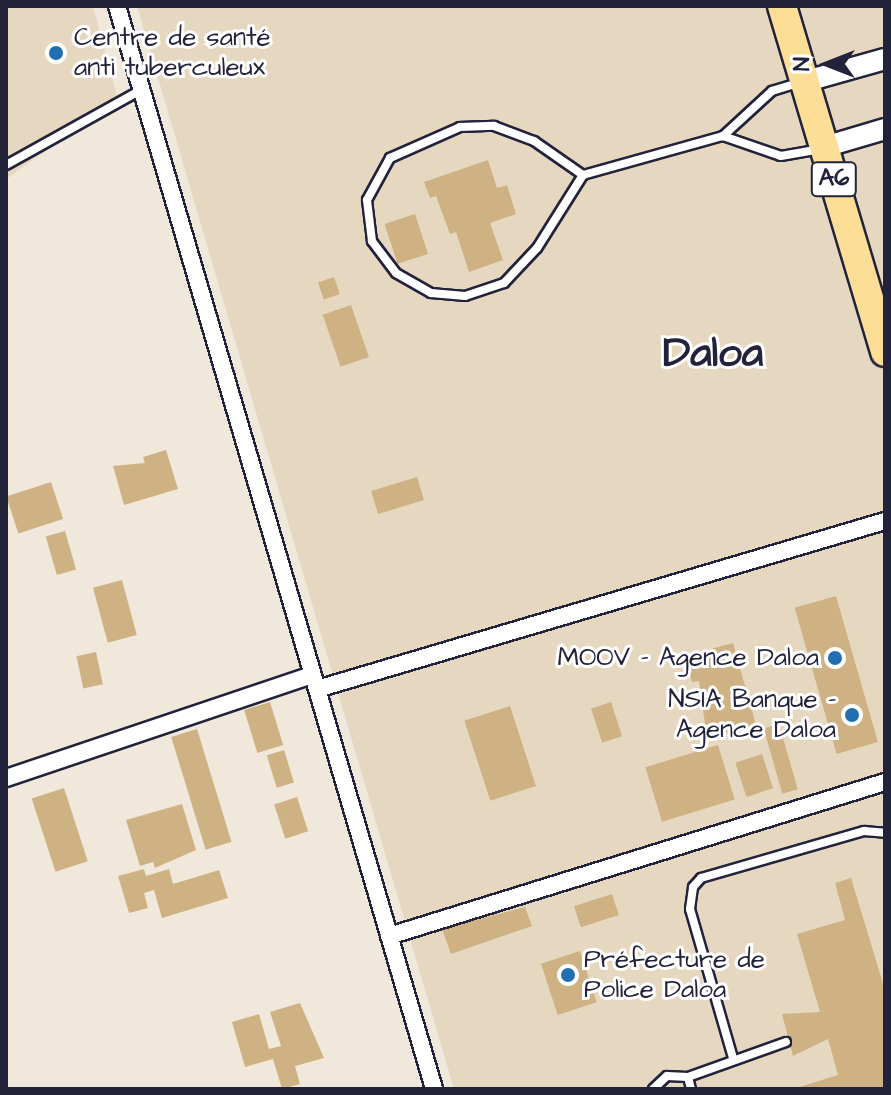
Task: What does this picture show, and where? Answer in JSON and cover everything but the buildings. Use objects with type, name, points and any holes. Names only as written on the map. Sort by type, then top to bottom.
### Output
[{"type":"highway","name":"A6","points":[[782,6],[885,352]]},
{"type":"street","points":[[117,6],[434,1089]]},
{"type":"street","points":[[803,82],[885,59]]},
{"type":"street","points":[[824,147],[885,129]]},
{"type":"street","points":[[6,778],[314,682],[885,521]]},
{"type":"street","points":[[389,936],[885,782]]},
{"type":"lane","points":[[583,175],[534,141],[494,126],[460,127],[390,158],[367,200],[372,241],[396,273],[431,293],[465,296],[504,283],[537,248],[583,175],[723,136],[772,91],[803,82]]},
{"type":"lane","points":[[6,165],[141,90]]},
{"type":"lane","points":[[723,136],[781,156],[824,147]]},
{"type":"lane","points":[[733,1058],[690,909],[693,887],[701,878],[864,831],[885,833]]},
{"type":"lane","points":[[653,1089],[667,1076],[688,1077],[733,1058],[786,1042]]},
{"type":"lane","points":[[688,1077],[691,1089]]},
{"type":"shaded area","name":"Centre de santé anti tuberculeux","points":[[6,6],[93,6],[118,100],[6,179]]},
{"type":"shaded area","points":[[137,6],[885,6],[885,1089],[454,1089]]},
{"type":"place","name":"Centre de santé anti tuberculeux","points":[[56,53]]},
{"type":"place","name":"MOOV - Agence Daloa","points":[[835,658]]},
{"type":"place","name":"NSIA Banque - Agence Daloa","points":[[852,715]]},
{"type":"place","name":"Préfecture de Police Daloa","points":[[568,975]]},
{"type":"district","name":"Daloa","points":[[713,354]]}]
